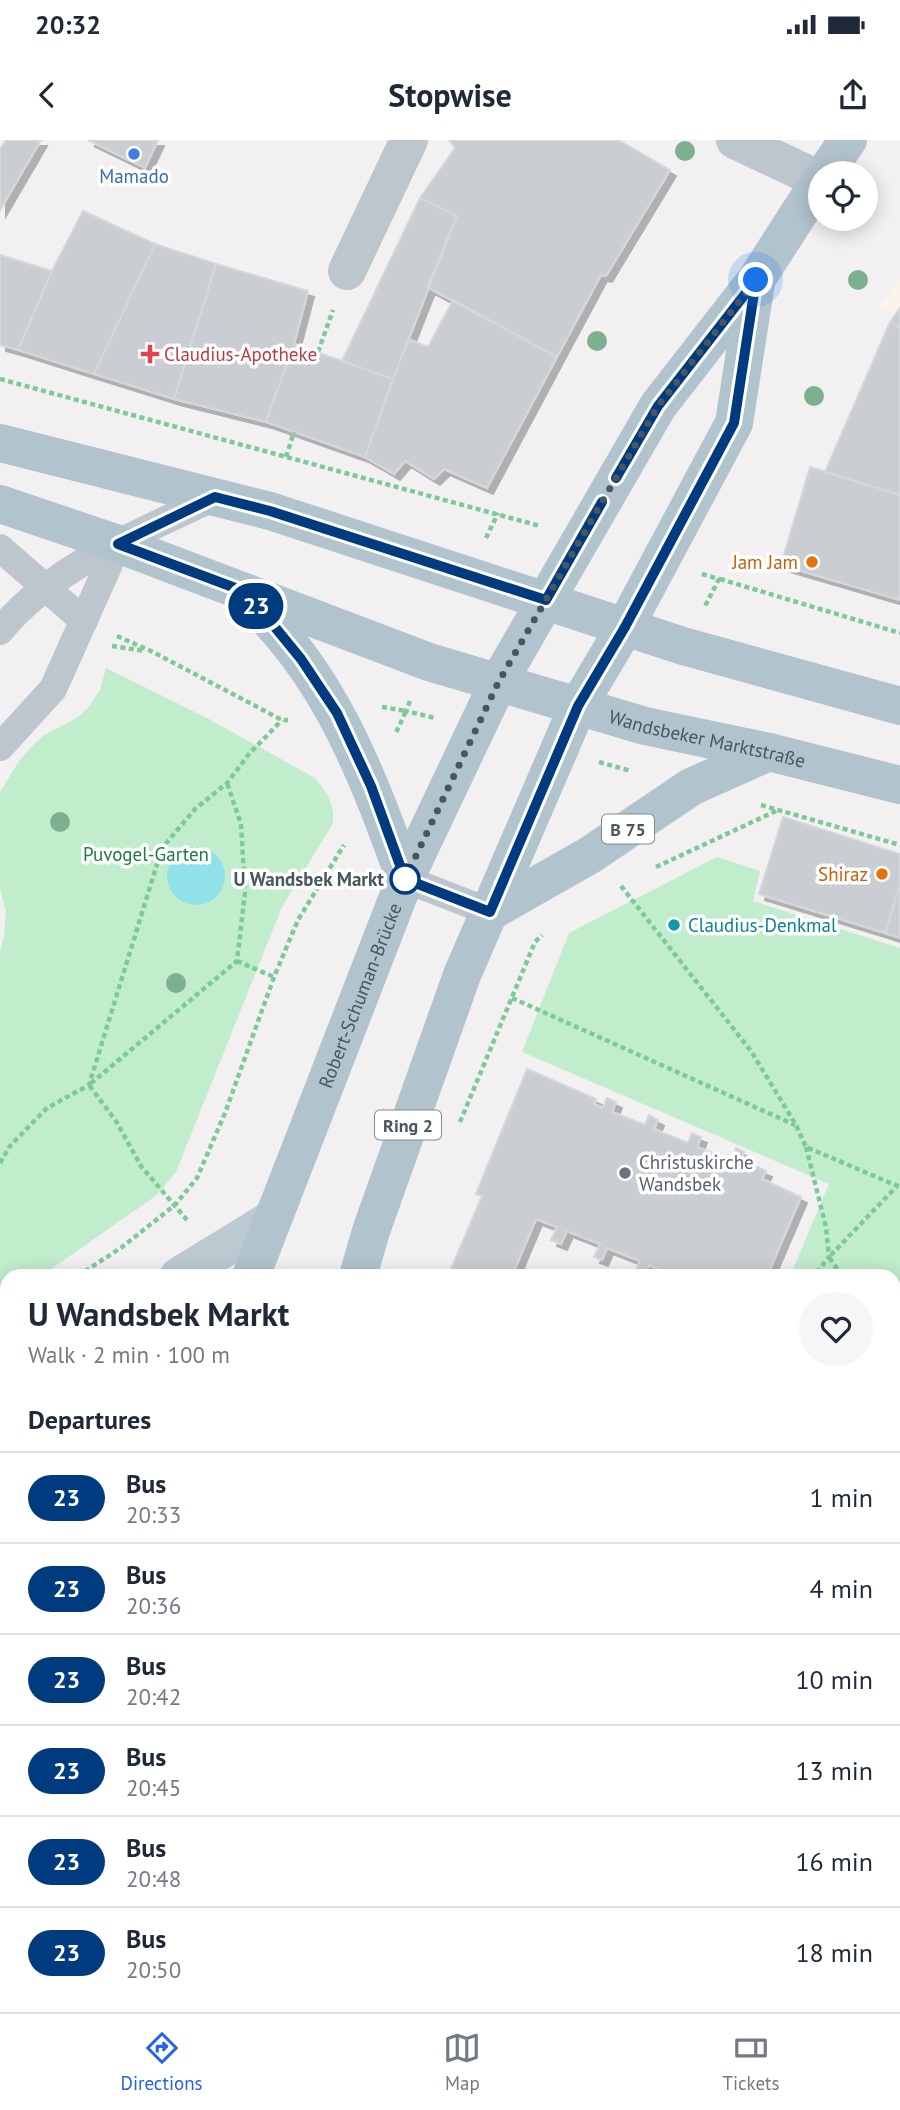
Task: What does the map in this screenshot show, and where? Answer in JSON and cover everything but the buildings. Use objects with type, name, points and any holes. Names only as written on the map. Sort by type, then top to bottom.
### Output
[{"type":"main road","name":"Ring 2","points":[[833,161],[848,140]]},
{"type":"main road","name":"Ring 2","points":[[498,683],[658,406],[756,280],[808,199]]},
{"type":"main road","name":"Ring 2","points":[[360,1269],[370,1231],[462,975],[578,706],[625,627],[734,423],[756,280]]},
{"type":"main road","points":[[0,443],[270,511],[683,646],[900,706]]},
{"type":"main road","name":"Wandsbeker Marktstraße","points":[[0,504],[118,544],[429,662],[645,726],[769,752],[900,785]]},
{"type":"main road","points":[[238,589],[284,636],[337,713],[371,786],[405,879]]},
{"type":"main road","name":"Robert-Schuman-Brücke","points":[[254,1269],[405,879],[498,683]]},
{"type":"main road","name":"B 75","points":[[490,912],[590,855],[691,787],[769,752]]},
{"type":"main road","points":[[190,1269],[272,1219]]},
{"type":"street","points":[[347,271],[409,140]]},
{"type":"street","points":[[735,140],[808,171]]},
{"type":"lane","points":[[0,631],[13,615],[45,586],[118,544],[215,497]]},
{"type":"lane","points":[[0,747],[53,689],[118,544]]},
{"type":"lane","points":[[0,548],[84,621]]},
{"type":"lane","points":[[405,879],[490,912]]},
{"type":"path","points":[[0,379],[537,525]]},
{"type":"path","points":[[286,457],[293,432]]},
{"type":"path","points":[[485,540],[498,513]]},
{"type":"path","points":[[699,573],[900,633]]},
{"type":"path","points":[[710,596],[719,579]]},
{"type":"path","points":[[153,652],[282,720],[305,722],[337,713]]},
{"type":"path","points":[[411,699],[406,710],[441,720]]},
{"type":"path","points":[[89,1085],[162,848],[195,809],[227,783],[249,754],[282,720]]},
{"type":"path","points":[[591,760],[625,770]]},
{"type":"path","points":[[0,1163],[10,1146],[47,1108],[89,1085],[237,961],[245,893],[241,824],[227,783]]},
{"type":"path","points":[[644,873],[779,810],[900,845]]},
{"type":"path","points":[[89,1269],[176,1205],[197,1178],[225,1113],[274,977],[298,920],[348,839]]},
{"type":"path","points":[[609,889],[632,878]]},
{"type":"path","points":[[620,884],[751,1051],[796,1125],[806,1147],[826,1227],[829,1257],[837,1269]]},
{"type":"path","points":[[460,1123],[535,942],[543,934]]},
{"type":"path","points":[[237,961],[274,977]]},
{"type":"path","points":[[512,998],[796,1125]]},
{"type":"path","points":[[89,1085],[116,1121],[141,1166],[191,1225]]},
{"type":"path","points":[[806,1147],[898,1186],[820,1269]]},
{"type":"shaded area","points":[[900,279],[900,318],[879,306]]},
{"type":"green space","name":"Puvogel-Garten","points":[[106,668],[207,718],[315,778],[330,800],[332,825],[282,907],[176,1172],[157,1195],[51,1269],[0,1269],[0,951],[6,912],[0,888],[0,792],[19,761],[33,745],[43,736],[78,717],[100,690]]},
{"type":"green space","points":[[717,857],[760,871],[753,901],[900,948],[900,1269],[793,1269],[829,1184],[522,1052],[569,933]]},
{"type":"water","points":[[190,847],[202,847],[217,855],[225,870],[225,882],[217,897],[202,905],[190,905],[175,897],[167,882],[167,870],[175,855]]},
{"type":"bus line","name":"23","points":[[602,502],[546,600],[270,511],[215,497],[118,544],[238,589],[265,615],[301,659],[337,713],[371,786],[405,879],[490,912],[578,706],[625,627],[734,423],[756,280],[658,406],[616,478]]},
{"type":"place","name":"Mamado","points":[[134,154]]},
{"type":"place","name":"Claudius-Apotheke","points":[[150,354]]},
{"type":"place","name":"Jam Jam","points":[[812,562]]},
{"type":"place","name":"Shiraz","points":[[882,874]]},
{"type":"place","name":"U Wandsbek Markt","points":[[405,879]]},
{"type":"place","name":"Claudius-Denkmal","points":[[674,925]]},
{"type":"place","name":"Christuskirche Wandsbek","points":[[625,1173]]},
{"type":"route","points":[[405,879],[498,683],[658,406],[756,280]]}]
